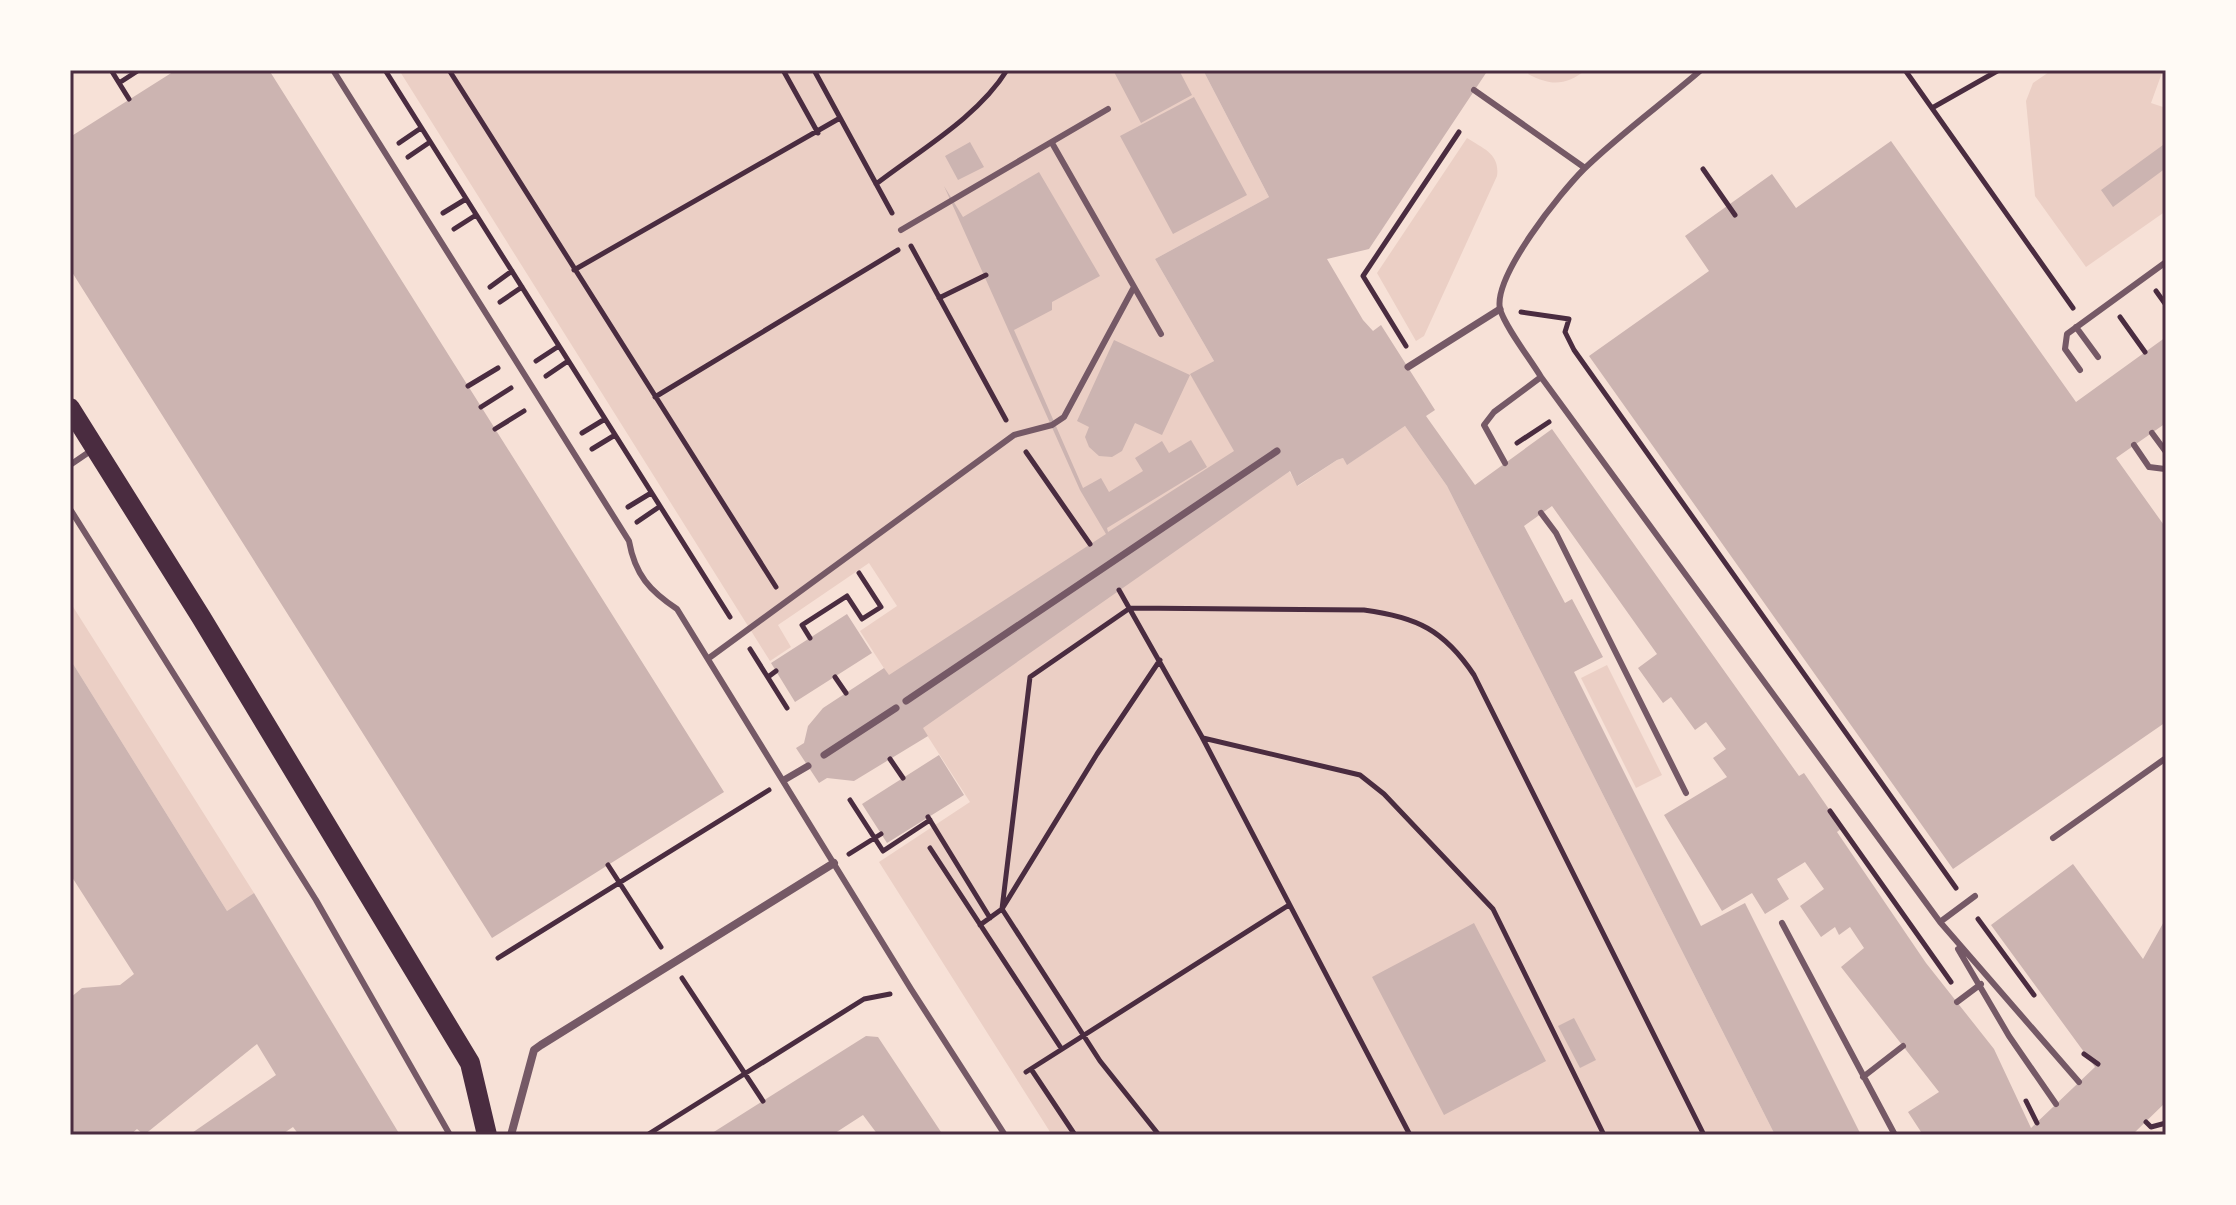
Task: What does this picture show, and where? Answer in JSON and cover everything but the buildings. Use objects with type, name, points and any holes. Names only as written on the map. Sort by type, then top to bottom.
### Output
[{"type":"main road","points":[[70,408],[201,617],[470,1063],[487,1135]]},
{"type":"street","points":[[1408,367],[1500,309]]},
{"type":"street","points":[[906,701],[1277,451]]},
{"type":"street","points":[[824,755],[896,708]]},
{"type":"street","points":[[784,780],[808,766]]},
{"type":"street","points":[[511,1135],[534,1050],[834,863]]},
{"type":"lane","points":[[333,70],[629,541],[634,566],[652,592],[677,609],[709,658],[911,989],[1005,1135]]},
{"type":"lane","points":[[1701,70],[1585,168],[1561,196],[1514,264],[1503,286],[1500,309],[1541,377],[1945,929],[1981,984],[2009,1036],[2056,1104]]},
{"type":"lane","points":[[1474,90],[1585,168]]},
{"type":"lane","points":[[901,230],[1108,109]]},
{"type":"lane","points":[[1052,143],[1161,334]]},
{"type":"lane","points":[[2080,370],[2065,349],[2067,334],[2166,262]]},
{"type":"lane","points":[[709,658],[742,637],[1014,435],[1052,425],[1064,417],[1134,287]]},
{"type":"lane","points":[[2076,327],[2098,357]]},
{"type":"lane","points":[[1505,463],[1486,433],[1484,425],[1487,417],[1541,377]]},
{"type":"lane","points":[[2152,433],[2166,452]]},
{"type":"lane","points":[[2134,445],[2149,467],[2166,467]]},
{"type":"lane","points":[[70,465],[95,448]]},
{"type":"lane","points":[[70,509],[316,900],[450,1135]]},
{"type":"lane","points":[[1541,513],[1556,533],[1686,793]]},
{"type":"lane","points":[[2053,838],[2166,758]]},
{"type":"lane","points":[[1940,922],[1975,896]]},
{"type":"lane","points":[[1782,923],[1895,1135]]},
{"type":"lane","points":[[1945,929],[2079,1082]]},
{"type":"lane","points":[[1960,1000],[1981,984]]},
{"type":"lane","points":[[1863,1077],[1903,1046]]},
{"type":"path","points":[[111,70],[129,99]]},
{"type":"path","points":[[119,83],[139,70]]},
{"type":"path","points":[[385,70],[742,637]]},
{"type":"path","points":[[449,70],[787,604]]},
{"type":"path","points":[[783,70],[818,133]]},
{"type":"path","points":[[814,70],[901,230]]},
{"type":"path","points":[[876,184],[973,109],[999,84],[1007,70]]},
{"type":"path","points":[[1905,70],[2084,322]]},
{"type":"path","points":[[1932,108],[1999,70]]},
{"type":"path","points":[[574,270],[840,118]]},
{"type":"path","points":[[1400,336],[1363,276],[1459,132]]},
{"type":"path","points":[[1703,169],[1735,215]]},
{"type":"path","points":[[655,397],[909,243],[1014,435],[1090,544]]},
{"type":"path","points":[[939,298],[986,275]]},
{"type":"path","points":[[1500,309],[1569,319],[1565,332],[1574,350],[2042,1006]]},
{"type":"path","points":[[2132,333],[2145,352]]},
{"type":"path","points":[[468,386],[502,365]]},
{"type":"path","points":[[481,407],[515,386]]},
{"type":"path","points":[[495,429],[529,408]]},
{"type":"path","points":[[1500,455],[1548,422],[1557,424]]},
{"type":"path","points":[[810,638],[802,625],[847,596],[862,619],[881,607],[857,571]]},
{"type":"path","points":[[1119,590],[1202,737],[1410,1135]]},
{"type":"path","points":[[1159,1135],[1082,1033],[1002,909],[1030,677],[1130,608],[1364,610],[1397,614],[1431,628],[1456,648],[1474,675],[1704,1135]]},
{"type":"path","points":[[754,655],[787,708]]},
{"type":"path","points":[[980,925],[1002,909],[1097,754],[1160,660]]},
{"type":"path","points":[[768,677],[776,671]]},
{"type":"path","points":[[835,677],[846,693]]},
{"type":"path","points":[[1202,737],[1360,775],[1384,794],[1493,909],[1604,1135]]},
{"type":"path","points":[[890,759],[903,778]]},
{"type":"path","points":[[498,958],[784,780]]},
{"type":"path","points":[[850,800],[883,851],[929,819],[990,918]]},
{"type":"path","points":[[1828,809],[1960,1000]]},
{"type":"path","points":[[857,849],[881,834]]},
{"type":"path","points":[[930,848],[1061,1048]]},
{"type":"path","points":[[1075,1135],[1028,1070],[1082,1033],[1289,905]]},
{"type":"path","points":[[647,1135],[864,999],[911,989]]},
{"type":"path","points":[[2078,1049],[2098,1064]]},
{"type":"path","points":[[2024,1097],[2037,1123]]},
{"type":"path","points":[[2146,1122],[2151,1127],[2166,1123]]},
{"type":"shaded area","points":[[399,70],[1203,70],[1269,197],[1155,259],[1214,361],[1191,375],[1234,450],[1265,431],[1298,486],[1337,460],[1343,458],[1348,464],[1405,426],[1447,486],[1775,1135],[1052,1135],[879,862],[970,802],[860,631],[897,606],[869,563],[778,625],[791,647],[770,661]]},
{"type":"shaded area","points":[[1531,70],[1586,70],[1571,79],[1551,82],[1528,74]]},
{"type":"shaded area","points":[[2052,70],[2163,70],[2151,103],[2166,108],[2166,211],[2086,267],[2035,196],[2026,101],[2033,83]]},
{"type":"shaded area","points":[[1467,138],[1493,157],[1497,176],[1424,336],[1416,341],[1377,273]]},
{"type":"shaded area","points":[[70,602],[254,893],[227,911],[70,659]]},
{"type":"shaded area","points":[[1607,665],[1662,775],[1636,788],[1581,678]]}]
